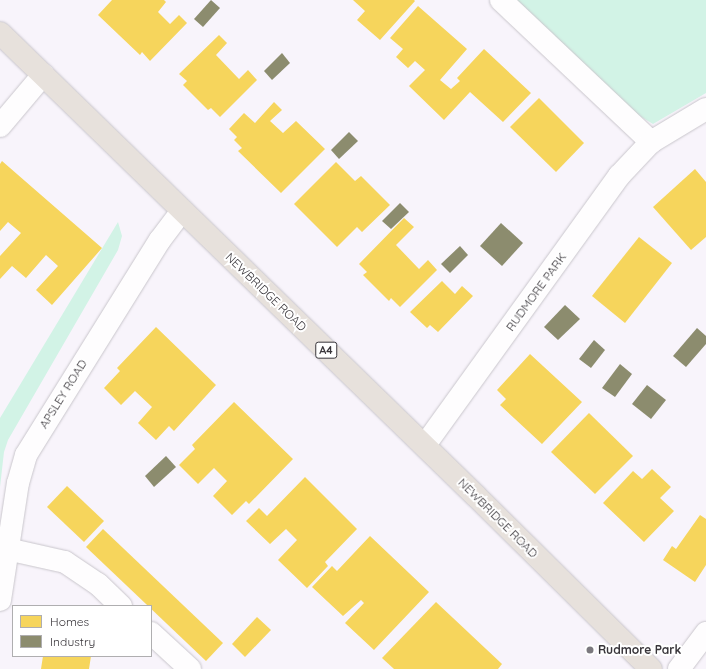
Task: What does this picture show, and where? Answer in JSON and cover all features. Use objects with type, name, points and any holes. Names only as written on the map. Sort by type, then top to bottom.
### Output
[{"type":"main road","name":"NEWBRIDGE ROAD","points":[[0,33],[425,445],[651,669]]},
{"type":"street","points":[[501,0],[651,142]]},
{"type":"street","points":[[0,126],[43,75]]},
{"type":"street","name":"RUDMORE PARK","points":[[425,445],[619,176],[651,142],[706,109]]},
{"type":"street","name":"APSLEY ROAD","points":[[0,600],[18,483],[26,455],[160,240],[182,211]]},
{"type":"street","points":[[7,549],[65,562],[98,584],[120,605]]},
{"type":"street","points":[[679,669],[706,633]]},
{"type":"street","points":[[152,634],[190,669]]},
{"type":"green space","points":[[516,0],[706,0],[706,93],[653,124],[638,115]]},
{"type":"green space","points":[[118,222],[122,236],[118,250],[8,440],[4,452],[0,487],[0,418]]},
{"type":"building: Homes","points":[[112,0],[164,0],[166,2],[158,12],[170,24],[179,15],[187,23],[150,61],[142,52],[140,55],[98,15]]},
{"type":"building: Homes","points":[[353,0],[415,1],[380,40],[357,20],[365,11]]},
{"type":"building: Homes","points":[[418,6],[467,49],[440,80],[451,89],[460,81],[457,78],[484,49],[531,93],[503,122],[470,92],[444,120],[409,86],[425,70],[415,61],[408,68],[396,57],[403,49],[390,38]]},
{"type":"building: Homes","points":[[219,35],[227,43],[216,55],[239,79],[248,70],[257,80],[220,117],[211,108],[208,110],[183,85],[187,81],[179,74]]},
{"type":"building: Homes","points":[[539,98],[584,143],[556,172],[510,127]]},
{"type":"building: Homes","points":[[274,102],[282,110],[270,121],[283,133],[296,121],[325,149],[281,193],[238,151],[242,148],[234,140],[237,137],[229,129],[244,113],[255,123]]},
{"type":"building: Homes","points":[[2,161],[102,248],[52,305],[36,290],[58,266],[46,255],[26,278],[12,266],[0,279],[0,256],[21,233],[8,222],[0,231],[0,164]]},
{"type":"building: Homes","points":[[336,162],[355,181],[361,176],[390,205],[362,232],[357,227],[337,247],[294,204]]},
{"type":"building: Homes","points":[[695,169],[706,182],[706,237],[691,250],[653,207]]},
{"type":"building: Homes","points":[[404,218],[414,227],[396,245],[419,269],[428,260],[437,270],[400,307],[391,298],[389,301],[363,275],[367,272],[359,264]]},
{"type":"building: Homes","points":[[639,237],[672,263],[625,323],[592,296]]},
{"type":"building: Homes","points":[[442,281],[455,294],[462,286],[473,296],[438,332],[430,325],[427,328],[410,312]]},
{"type":"building: Homes","points":[[156,327],[216,385],[174,431],[169,426],[156,440],[138,423],[152,407],[135,391],[121,405],[104,388],[120,371],[117,368]]},
{"type":"building: Homes","points":[[530,354],[582,402],[542,444],[500,405],[506,399],[497,390]]},
{"type":"building: Homes","points":[[234,402],[293,459],[249,504],[246,501],[232,515],[213,496],[227,481],[214,468],[198,484],[179,465],[195,449],[192,445]]},
{"type":"building: Homes","points":[[589,413],[633,456],[595,494],[551,452]]},
{"type":"building: Homes","points":[[652,469],[671,487],[660,498],[674,511],[644,542],[603,503],[633,471],[642,479]]},
{"type":"building: Homes","points":[[305,477],[357,529],[325,562],[328,566],[307,588],[278,560],[297,540],[286,529],[270,544],[246,521],[259,508],[267,516]]},
{"type":"building: Homes","points":[[67,486],[104,521],[84,542],[47,507]]},
{"type":"building: Homes","points":[[700,515],[706,519],[706,565],[695,582],[663,560],[672,546],[676,549]]},
{"type":"building: Homes","points":[[103,529],[223,643],[206,661],[152,610],[152,605],[147,605],[86,547]]},
{"type":"building: Homes","points":[[370,536],[429,592],[374,650],[345,623],[364,603],[361,600],[343,616],[312,587],[332,566],[337,571]]},
{"type":"building: Homes","points":[[436,602],[502,664],[498,669],[394,669],[382,658]]},
{"type":"building: Homes","points":[[257,617],[271,630],[245,657],[232,644]]},
{"type":"building: Homes","points":[[43,657],[91,657],[89,669],[41,669]]},
{"type":"building: Industry","points":[[211,0],[220,8],[203,27],[194,19]]},
{"type":"building: Industry","points":[[282,53],[290,63],[272,80],[264,71]]},
{"type":"building: Industry","points":[[349,132],[358,141],[339,159],[331,150]]},
{"type":"building: Industry","points":[[400,203],[409,212],[391,229],[382,221]]},
{"type":"building: Industry","points":[[501,223],[523,243],[502,266],[480,246]]},
{"type":"building: Industry","points":[[460,246],[468,255],[450,273],[441,264]]},
{"type":"building: Industry","points":[[565,305],[580,319],[558,340],[544,327]]},
{"type":"building: Industry","points":[[697,328],[706,336],[706,344],[686,367],[673,356]]},
{"type":"building: Industry","points":[[594,340],[605,350],[591,368],[579,359]]},
{"type":"building: Industry","points":[[620,364],[632,374],[615,397],[602,388]]},
{"type":"building: Industry","points":[[647,385],[666,400],[651,419],[632,404]]},
{"type":"building: Industry","points":[[166,456],[176,467],[154,487],[145,476]]},
{"type":"place","name":"Rudmore Park","points":[[590,650]]}]
